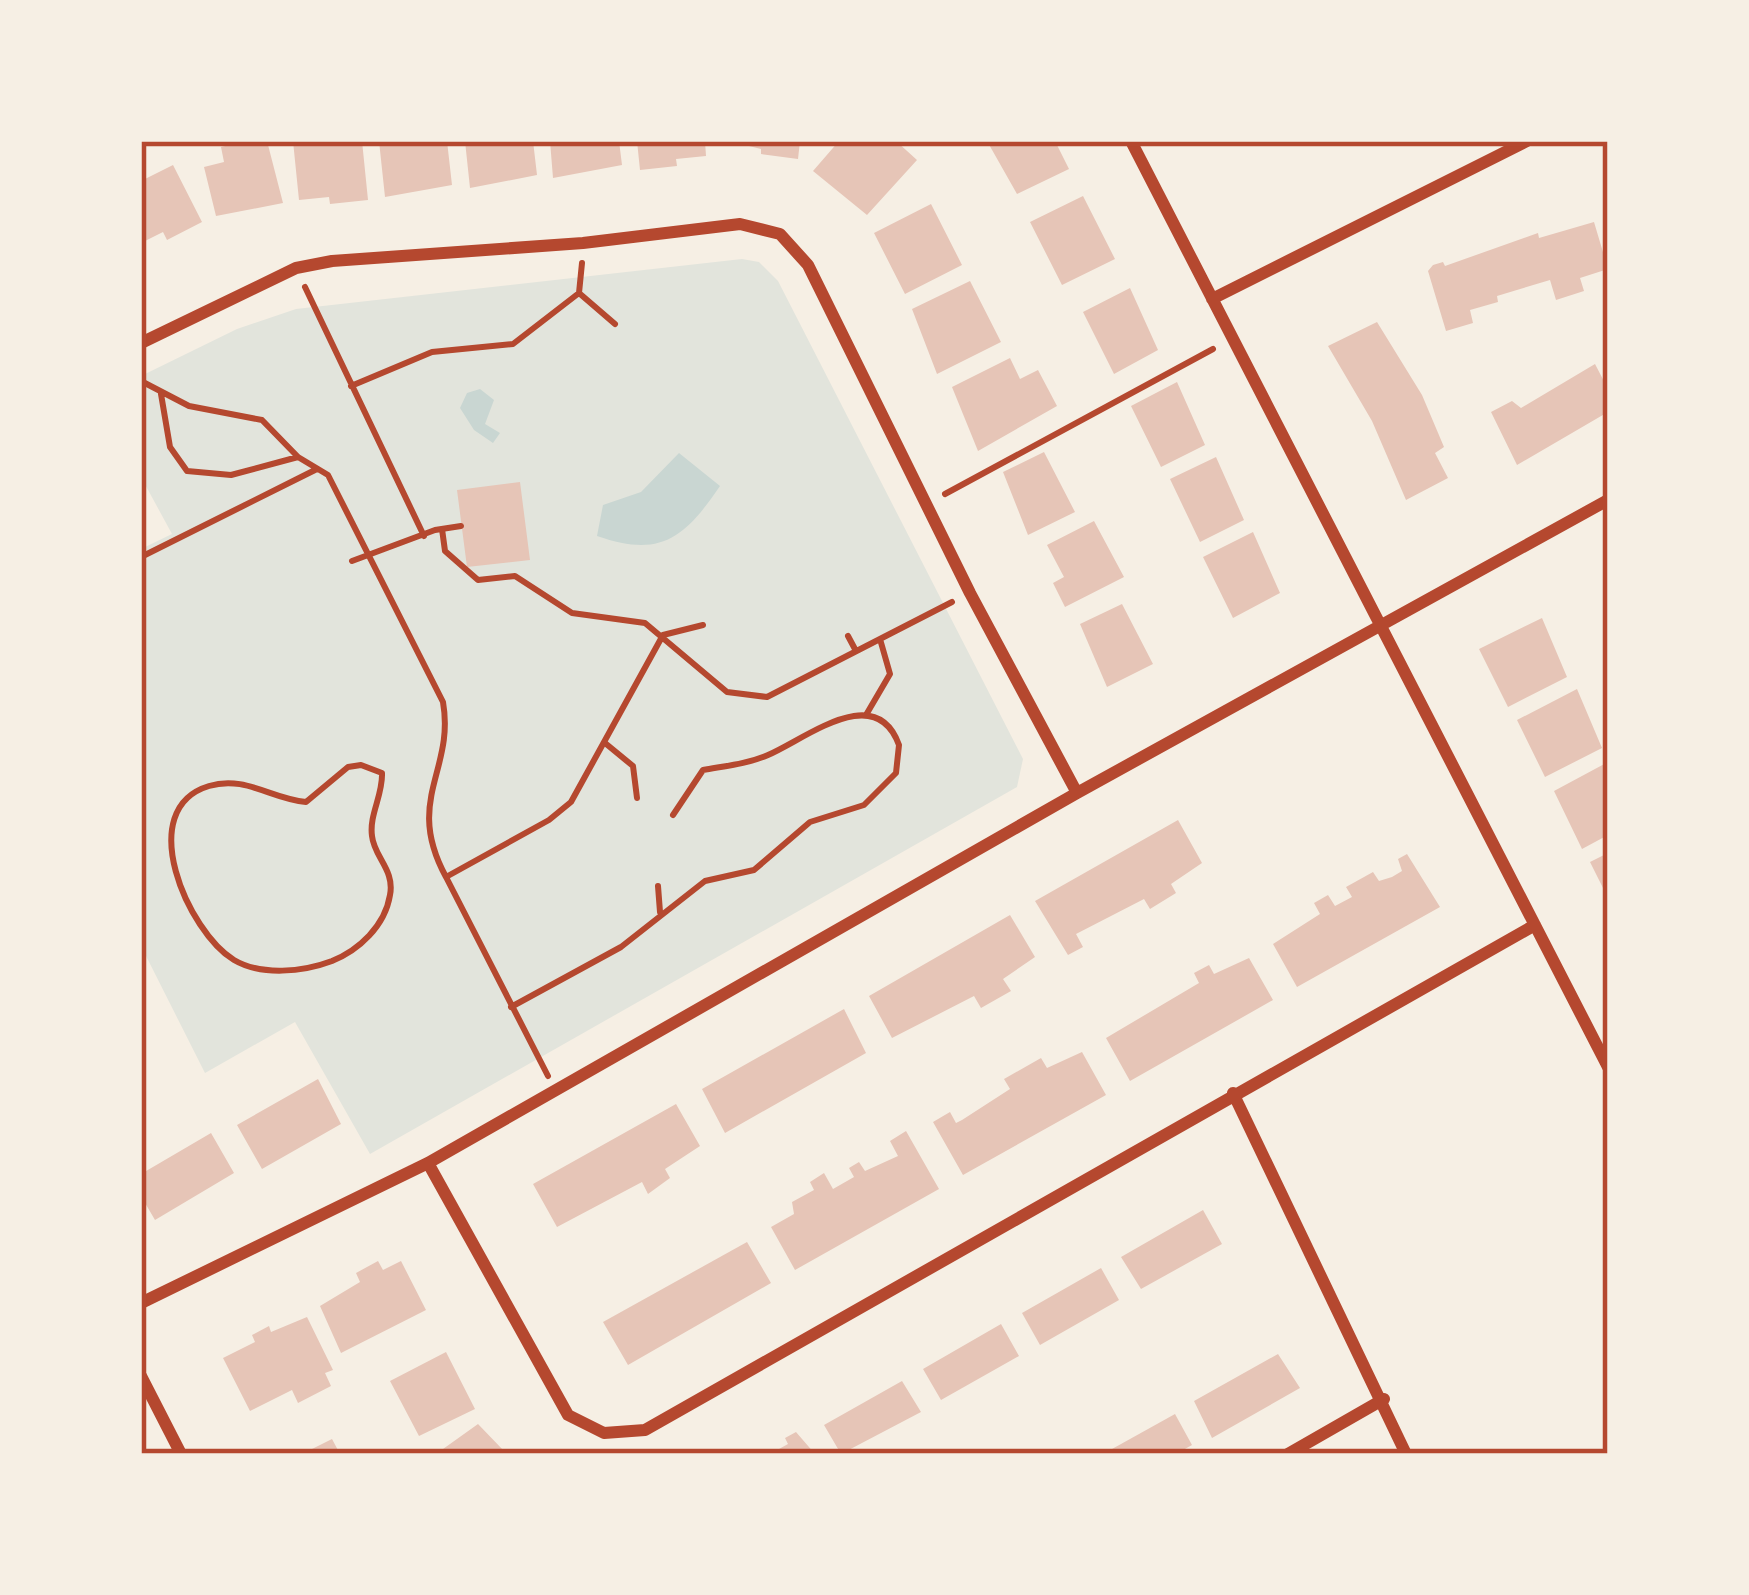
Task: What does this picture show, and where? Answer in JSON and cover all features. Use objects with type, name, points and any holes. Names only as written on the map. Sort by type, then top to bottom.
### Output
[{"type":"street","points":[[1131,141],[1608,1066]]},
{"type":"street","points":[[1212,299],[1525,141]]},
{"type":"street","points":[[141,344],[296,268],[740,224],[780,234],[808,265],[970,592],[1077,793]]},
{"type":"street","points":[[141,1304],[428,1162],[1077,793],[1608,500]]},
{"type":"street","points":[[428,1162],[568,1415],[604,1433],[645,1430],[1535,926]]},
{"type":"street","points":[[1233,1094],[1384,1399],[1406,1454]]},
{"type":"street","points":[[141,1376],[182,1454]]},
{"type":"street","points":[[1288,1454],[1384,1399]]},
{"type":"path","points":[[351,386],[432,352],[513,344],[579,293],[583,243]]},
{"type":"path","points":[[296,268],[424,536]]},
{"type":"path","points":[[579,293],[615,324]]},
{"type":"path","points":[[927,504],[1232,339]]},
{"type":"path","points":[[141,381],[206,411],[262,420],[298,457],[335,485],[443,701],[445,734],[427,807],[430,842],[555,1090]]},
{"type":"path","points":[[161,394],[170,447],[187,471],[231,475],[298,457]]},
{"type":"path","points":[[141,557],[317,469]]},
{"type":"path","points":[[352,561],[461,526]]},
{"type":"path","points":[[442,529],[445,551],[478,580],[515,576],[572,613],[645,623],[664,634],[718,686],[746,698],[767,697],[970,592]]},
{"type":"path","points":[[446,877],[559,814],[605,743],[664,634],[703,625]]},
{"type":"path","points":[[848,636],[856,651]]},
{"type":"path","points":[[866,715],[890,674],[880,639]]},
{"type":"path","points":[[511,1007],[621,947],[705,880],[754,871],[810,822],[847,813],[877,796],[896,773],[899,745],[889,726],[866,715],[845,716],[749,762],[703,770],[673,815]]},
{"type":"path","points":[[605,743],[632,766],[638,798]]},
{"type":"path","points":[[348,767],[373,767],[382,773],[382,782],[371,831],[384,858],[390,895],[370,935],[349,954],[305,968],[247,966],[218,947],[179,881],[171,853],[172,822],[187,797],[214,784],[249,783],[306,802],[348,767]]},
{"type":"path","points":[[658,886],[660,912]]},
{"type":"shaded area","points":[[742,259],[759,262],[778,281],[1023,759],[1017,787],[370,1154],[295,1022],[205,1073],[141,946],[141,549],[172,534],[141,477],[141,376],[237,329],[296,309]]},
{"type":"shaded area","points":[[480,389],[494,400],[485,424],[500,433],[493,443],[474,430],[460,408],[467,393]]},
{"type":"shaded area","points":[[679,453],[720,486],[694,519],[682,531],[654,544],[597,536],[603,505],[641,492]]},
{"type":"building","points":[[267,141],[283,203],[216,216],[204,167],[224,162],[221,147]]},
{"type":"building","points":[[293,141],[362,141],[368,200],[330,204],[329,197],[299,200]]},
{"type":"building","points":[[379,141],[447,141],[452,185],[385,197]]},
{"type":"building","points":[[465,141],[533,141],[537,175],[470,188]]},
{"type":"building","points":[[550,141],[619,141],[622,165],[553,178]]},
{"type":"building","points":[[637,141],[705,141],[706,156],[676,159],[677,166],[640,170]]},
{"type":"building","points":[[729,141],[800,141],[798,159],[761,154],[761,149]]},
{"type":"building","points":[[839,141],[896,141],[917,160],[867,215],[813,171]]},
{"type":"building","points":[[987,141],[1055,141],[1069,169],[1017,194]]},
{"type":"building","points":[[173,165],[202,222],[167,240],[163,232],[141,243],[141,181]]},
{"type":"building","points":[[1083,196],[1115,259],[1062,285],[1030,222]]},
{"type":"building","points":[[931,204],[962,265],[905,294],[874,233]]},
{"type":"building","points":[[1594,222],[1608,269],[1580,278],[1584,291],[1556,300],[1550,280],[1497,296],[1498,302],[1470,310],[1473,323],[1446,331],[1428,271],[1433,265],[1443,262],[1445,266],[1538,233],[1539,238]]},
{"type":"building","points":[[970,281],[1001,342],[937,374],[912,309]]},
{"type":"building","points":[[1130,288],[1158,350],[1114,374],[1083,312]]},
{"type":"building","points":[[1377,322],[1422,395],[1444,447],[1435,453],[1448,478],[1406,500],[1372,421],[1328,346]]},
{"type":"building","points":[[1010,358],[1020,379],[1038,370],[1057,406],[978,451],[952,387]]},
{"type":"building","points":[[1595,364],[1608,389],[1608,412],[1517,465],[1491,412],[1512,401],[1521,408]]},
{"type":"building","points":[[1177,382],[1205,445],[1161,467],[1131,406]]},
{"type":"building","points":[[1044,452],[1075,512],[1028,535],[1003,472]]},
{"type":"building","points":[[1216,457],[1244,520],[1200,542],[1170,479]]},
{"type":"building","points":[[520,482],[530,560],[467,567],[457,490]]},
{"type":"building","points":[[1094,521],[1124,577],[1065,607],[1053,583],[1064,577],[1047,545]]},
{"type":"building","points":[[1253,532],[1280,593],[1233,618],[1203,557]]},
{"type":"building","points":[[1122,604],[1153,664],[1107,687],[1080,624]]},
{"type":"building","points":[[1542,618],[1567,677],[1508,707],[1479,649]]},
{"type":"building","points":[[1577,689],[1602,748],[1545,777],[1517,720]]},
{"type":"building","points":[[1608,762],[1608,835],[1582,849],[1554,791]]},
{"type":"building","points":[[1178,820],[1202,863],[1171,884],[1176,893],[1150,909],[1144,899],[1076,934],[1083,947],[1068,955],[1035,901]]},
{"type":"building","points":[[1608,853],[1608,898],[1590,862]]},
{"type":"building","points":[[1407,854],[1440,907],[1297,987],[1273,944],[1320,914],[1314,903],[1328,895],[1335,906],[1352,897],[1346,887],[1373,872],[1379,881],[1402,871],[1398,859]]},
{"type":"building","points":[[1010,915],[1035,957],[1003,979],[1011,991],[981,1008],[974,996],[892,1038],[869,996]]},
{"type":"building","points":[[1249,958],[1273,1000],[1130,1081],[1106,1038],[1199,983],[1194,973],[1209,965],[1214,974]]},
{"type":"building","points":[[844,1009],[866,1053],[725,1133],[702,1089]]},
{"type":"building","points":[[1082,1052],[1106,1095],[963,1175],[933,1122],[950,1112],[956,1123],[962,1120],[1010,1089],[1004,1079],[1041,1058],[1047,1068]]},
{"type":"building","points":[[318,1079],[341,1124],[262,1169],[237,1125]]},
{"type":"building","points":[[676,1104],[700,1146],[665,1169],[670,1178],[648,1194],[642,1182],[557,1227],[533,1184]]},
{"type":"building","points":[[906,1131],[939,1189],[795,1270],[771,1227],[794,1214],[792,1202],[814,1190],[810,1182],[824,1173],[833,1189],[854,1177],[849,1168],[859,1162],[865,1171],[898,1156],[890,1141]]},
{"type":"building","points":[[211,1133],[234,1173],[155,1220],[141,1196],[141,1174]]},
{"type":"building","points":[[1203,1210],[1222,1244],[1141,1289],[1121,1257]]},
{"type":"building","points":[[747,1242],[771,1283],[628,1365],[603,1322]]},
{"type":"building","points":[[378,1261],[383,1270],[401,1261],[426,1310],[341,1353],[320,1306],[360,1282],[356,1273]]},
{"type":"building","points":[[1101,1268],[1119,1300],[1040,1345],[1022,1313]]},
{"type":"building","points":[[307,1317],[333,1370],[325,1373],[331,1386],[298,1403],[292,1390],[250,1411],[223,1358],[255,1342],[252,1335],[269,1326],[271,1332]]},
{"type":"building","points":[[1001,1324],[1019,1356],[941,1400],[923,1369]]},
{"type":"building","points":[[446,1352],[475,1409],[419,1436],[390,1381]]},
{"type":"building","points":[[1278,1354],[1300,1388],[1212,1438],[1194,1401]]},
{"type":"building","points":[[902,1381],[921,1412],[841,1454],[824,1425]]},
{"type":"building","points":[[1175,1414],[1192,1445],[1176,1454],[1103,1454]]},
{"type":"building","points":[[478,1424],[504,1451],[436,1454]]},
{"type":"building","points":[[796,1432],[815,1454],[770,1454],[788,1444],[785,1438]]},
{"type":"building","points":[[332,1439],[340,1454],[302,1454]]}]
